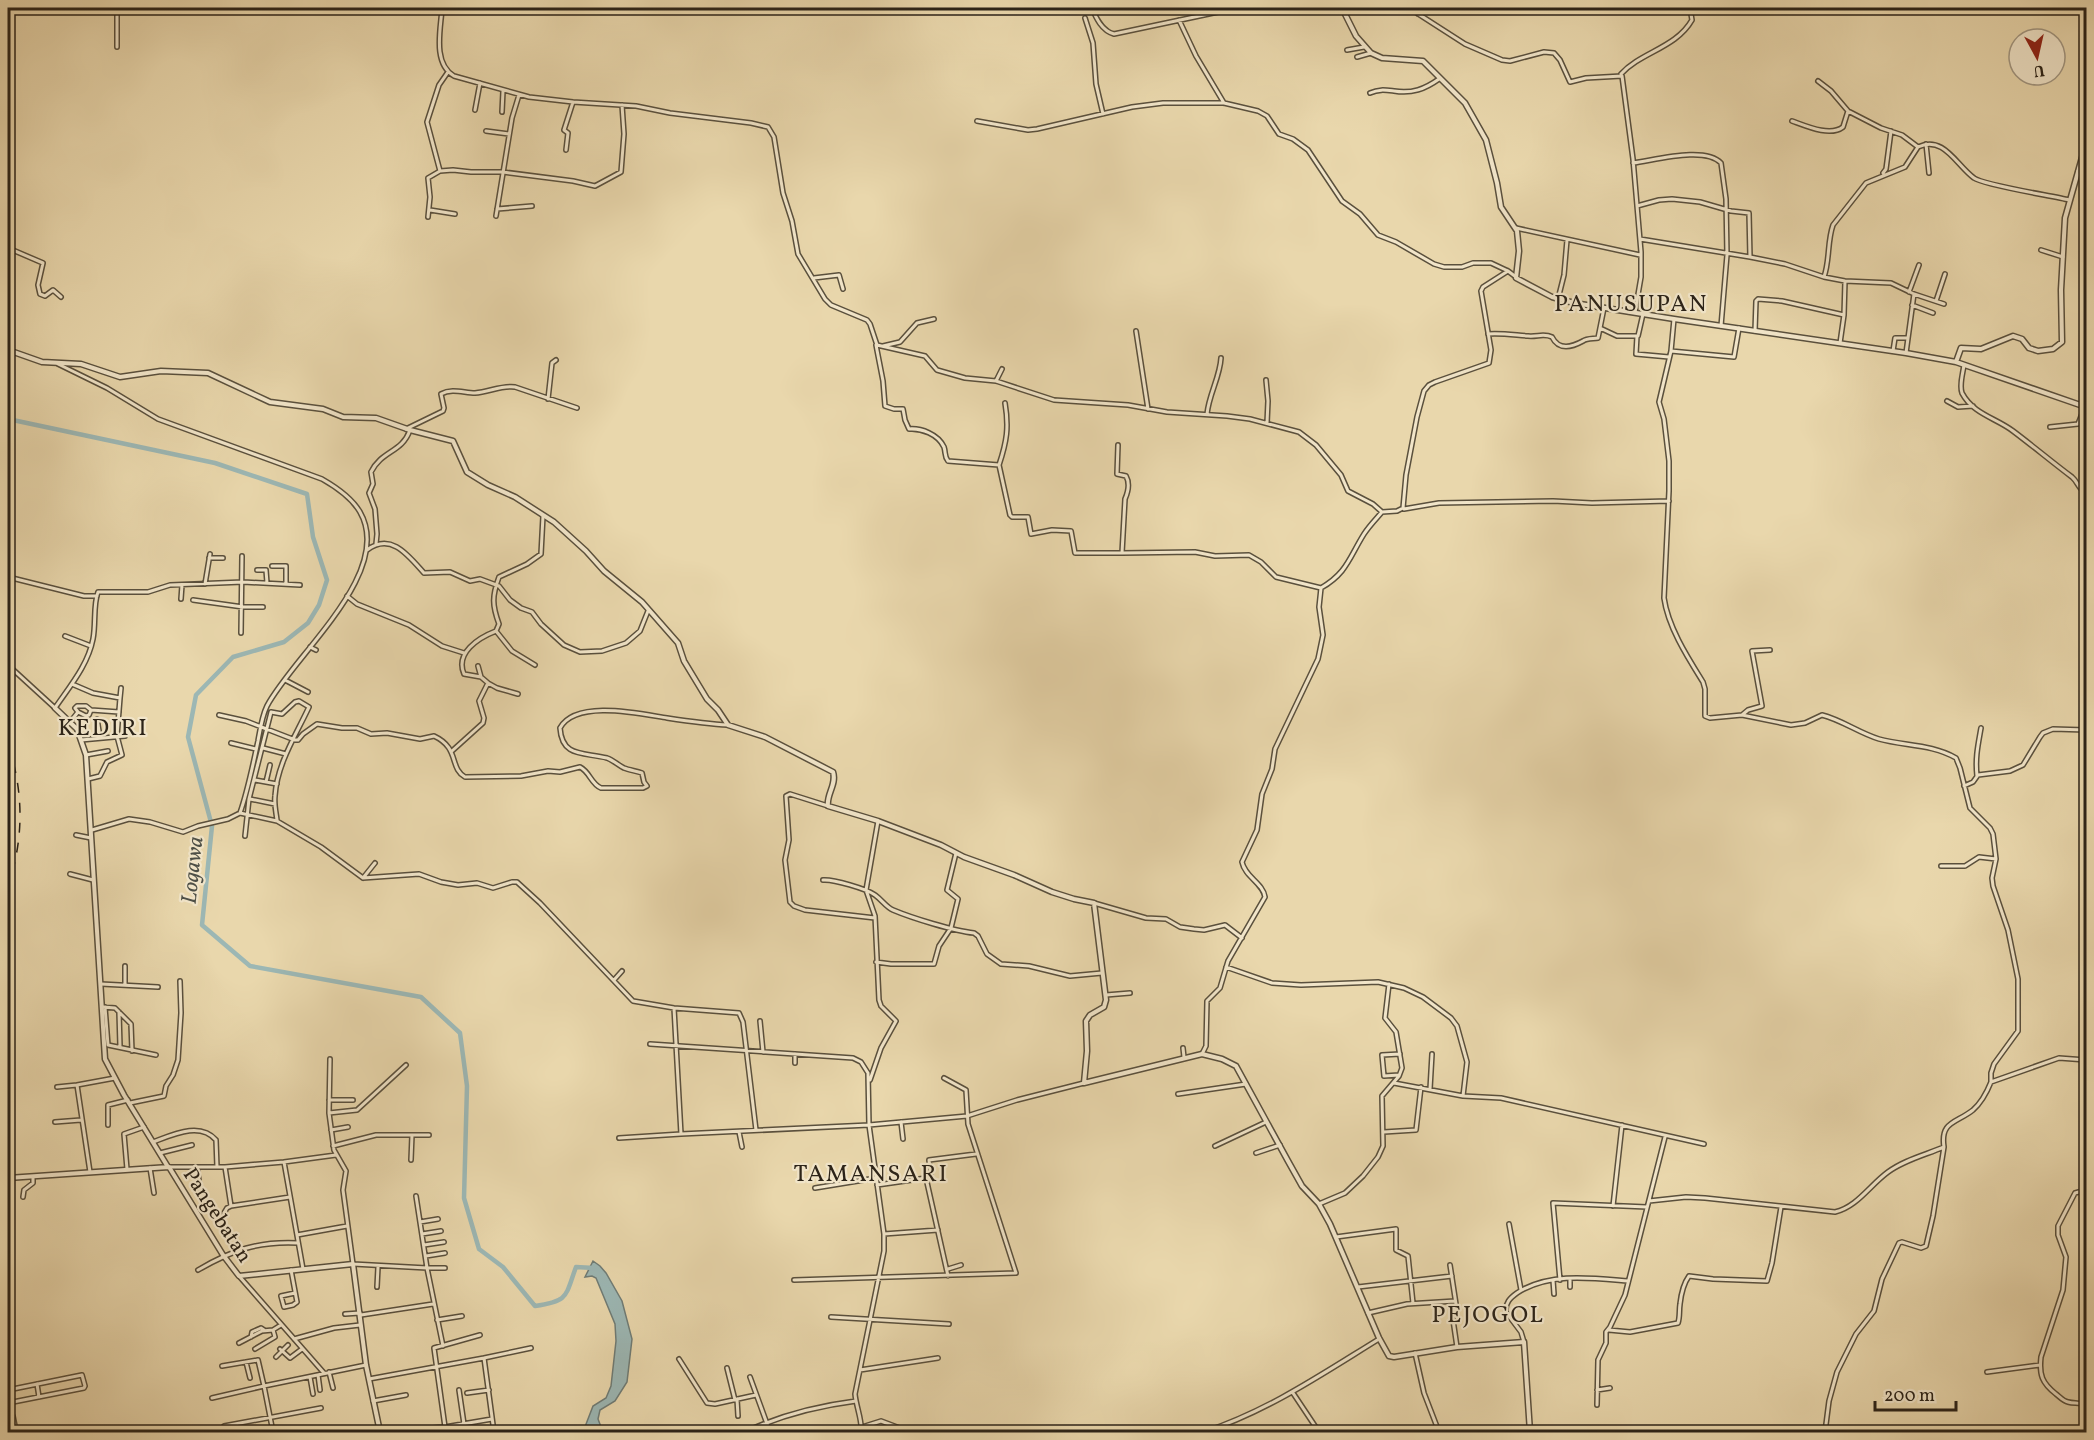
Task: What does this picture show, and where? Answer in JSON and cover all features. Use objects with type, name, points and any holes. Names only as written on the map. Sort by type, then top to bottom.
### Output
[{"type":"street","points":[[117,8],[117,47]]},
{"type":"street","points":[[442,8],[439,51],[448,72],[454,76],[519,95],[573,102],[622,104],[768,127],[774,137],[797,250],[829,303],[869,322],[882,374],[885,406],[903,409],[908,427],[923,430],[935,438],[944,447],[945,458],[948,461],[999,465]]},
{"type":"street","points":[[1092,8],[1103,27],[1112,34],[1237,8]]},
{"type":"street","points":[[1342,8],[1364,47],[1371,53],[1382,58],[1423,61],[1465,103],[1478,123],[1486,140],[1501,207],[1516,228],[1519,241],[1516,278]]},
{"type":"street","points":[[1345,13],[1365,8]]},
{"type":"street","points":[[1409,8],[1471,48],[1502,60],[1510,61],[1544,52],[1554,53],[1560,60],[1570,82],[1621,75],[1630,65],[1670,42],[1687,28],[1692,20],[1690,8]]},
{"type":"street","points":[[1418,14],[1432,10]]},
{"type":"street","points":[[1085,18],[1093,43],[1096,84],[1103,114]]},
{"type":"street","points":[[1179,20],[1196,56],[1224,103]]},
{"type":"street","points":[[1347,50],[1364,47]]},
{"type":"street","points":[[1357,57],[1371,53]]},
{"type":"street","points":[[440,171],[427,122],[439,85],[448,72]]},
{"type":"street","points":[[1621,75],[1634,163],[1641,255],[1641,277],[1635,312]]},
{"type":"street","points":[[1370,93],[1381,89],[1419,91],[1439,79]]},
{"type":"street","points":[[1818,81],[1831,91],[1848,111],[1907,138],[1918,147]]},
{"type":"street","points":[[475,110],[480,83]]},
{"type":"street","points":[[502,112],[503,91]]},
{"type":"street","points":[[496,216],[509,134],[519,95]]},
{"type":"street","points":[[566,150],[568,133],[564,130],[573,102]]},
{"type":"street","points":[[977,121],[1028,130],[1048,128],[1146,104],[1224,103],[1264,114],[1279,134],[1303,145],[1323,170],[1342,201],[1360,214],[1378,235],[1396,242],[1434,264],[1444,267],[1462,267],[1473,263],[1491,263],[1558,299],[1604,308],[1956,362],[2086,407],[2079,424],[2050,427]]},
{"type":"street","points":[[428,218],[430,195],[428,178],[440,171],[503,172],[573,181],[591,187],[620,174],[624,134],[622,104]]},
{"type":"street","points":[[1792,121],[1822,130],[1839,130],[1843,127],[1848,111]]},
{"type":"street","points":[[486,131],[509,134]]},
{"type":"street","points":[[1881,175],[1886,169],[1891,131]]},
{"type":"street","points":[[1956,362],[1961,348],[1981,349],[2009,336],[2019,338],[2029,348],[2038,351],[2053,350],[2060,345],[2063,335],[2061,290],[2065,218],[2086,137]]},
{"type":"street","points":[[1926,144],[1929,173]]},
{"type":"street","points":[[1824,277],[1828,265],[1830,233],[1833,225],[1866,183],[1905,167],[1918,147],[1926,144],[1937,145],[1947,152],[1978,181],[2070,200]]},
{"type":"street","points":[[1634,163],[1690,154],[1707,156],[1720,161],[1724,178],[1727,255],[1721,326]]},
{"type":"street","points":[[2078,171],[2086,175]]},
{"type":"street","points":[[1637,206],[1672,199],[1700,202],[1750,214],[1750,257]]},
{"type":"street","points":[[497,209],[532,206]]},
{"type":"street","points":[[429,209],[455,214]]},
{"type":"street","points":[[1516,228],[1641,255]]},
{"type":"street","points":[[1640,239],[1785,264],[1824,277],[1845,281],[1891,283],[1911,293],[1944,304]]},
{"type":"street","points":[[1558,299],[1564,275],[1567,240]]},
{"type":"street","points":[[8,248],[43,263],[38,285],[40,294],[45,296],[52,290],[61,297]]},
{"type":"street","points":[[2040,250],[2063,257]]},
{"type":"street","points":[[1906,353],[1912,305],[1911,293],[1919,265]]},
{"type":"street","points":[[1402,509],[1406,475],[1424,391],[1435,382],[1487,365],[1491,350],[1481,288],[1508,271]]},
{"type":"street","points":[[1936,301],[1945,274]]},
{"type":"street","points":[[813,278],[839,275],[843,289]]},
{"type":"street","points":[[1840,343],[1845,281]]},
{"type":"street","points":[[1755,330],[1756,300],[1759,298],[1844,315]]},
{"type":"street","points":[[1912,305],[1933,313]]},
{"type":"street","points":[[1488,334],[1548,335],[1552,337],[1555,344],[1566,347],[1577,346],[1587,339],[1597,339],[1604,308]]},
{"type":"street","points":[[1600,328],[1617,336],[1640,335],[1643,314]]},
{"type":"street","points":[[882,347],[900,342],[917,323],[934,318]]},
{"type":"street","points":[[1674,319],[1671,351],[1659,402],[1669,461],[1664,596],[1665,608],[1674,632],[1703,682],[1705,717],[1742,715],[1791,725],[1805,723],[1822,715],[1876,738],[1928,747],[1956,758],[1970,808],[1992,831],[1996,859],[1992,878],[1993,886],[2009,934],[2018,979],[2018,1031],[1994,1064],[1991,1082],[1983,1099],[1974,1110],[1947,1126],[1942,1136],[1944,1148],[1926,1246],[1921,1248],[1899,1243],[1882,1279],[1874,1311],[1856,1334],[1837,1372],[1828,1401],[1825,1432]]},
{"type":"street","points":[[1671,351],[1734,357],[1739,328]]},
{"type":"street","points":[[1136,331],[1148,410]]},
{"type":"street","points":[[1636,336],[1636,354],[1669,357]]},
{"type":"street","points":[[1893,351],[1895,338],[1908,338]]},
{"type":"street","points":[[876,344],[925,356],[937,370],[965,378],[996,381],[1054,400],[1128,405],[1148,410],[1227,416],[1267,423],[1306,436],[1339,472],[1348,491],[1382,512]]},
{"type":"street","points":[[8,350],[39,362],[81,364],[123,378],[161,371],[208,373],[270,402],[327,410],[343,417],[376,418],[453,441],[467,472],[488,485],[515,497],[559,526],[604,571],[642,602],[678,643],[684,661],[707,699],[728,725]]},
{"type":"street","points":[[1207,414],[1208,402],[1219,373],[1221,358]]},
{"type":"street","points":[[548,399],[552,363],[556,360]]},
{"type":"street","points":[[57,363],[108,388],[158,418],[322,479],[343,493],[359,510],[364,522],[368,549],[350,599],[310,647],[287,682],[267,706],[263,748],[244,814]]},
{"type":"street","points":[[1964,365],[1962,393],[1973,406],[1990,419],[2012,430],[2074,479],[2079,489],[2086,494]]},
{"type":"street","points":[[996,381],[1002,369]]},
{"type":"street","points":[[1266,380],[1267,423]]},
{"type":"street","points":[[375,544],[377,534],[375,508],[369,494],[372,484],[371,472],[384,455],[403,444],[408,429],[442,411],[444,408],[441,394],[444,392],[476,393],[509,386],[577,408]]},
{"type":"street","points":[[1947,401],[1958,407],[1973,406]]},
{"type":"street","points":[[1005,403],[1008,430],[999,465],[1010,514],[1012,517],[1028,517],[1031,534],[1052,530],[1071,531],[1075,553],[1195,552],[1215,556],[1249,555],[1261,562],[1276,577],[1321,588],[1338,577],[1347,567],[1365,532],[1382,512],[1439,502],[1669,501]]},
{"type":"street","points":[[1118,445],[1117,474],[1126,476],[1128,479],[1122,553]]},
{"type":"street","points":[[518,694],[496,688],[481,677],[464,674],[461,662],[464,653],[482,638],[496,632],[499,624],[494,613],[493,602],[499,577],[540,556],[543,516]]},
{"type":"street","points":[[368,549],[383,542],[401,550],[424,573],[450,572],[470,581],[480,579],[497,585],[510,600],[532,612],[541,624],[564,645],[580,652],[602,651],[626,643],[640,631],[648,611]]},
{"type":"street","points":[[205,584],[210,556],[224,558]]},
{"type":"street","points":[[241,633],[242,556]]},
{"type":"street","points":[[272,566],[286,566],[286,584]]},
{"type":"street","points":[[257,570],[266,570],[267,583]]},
{"type":"street","points":[[8,577],[84,596],[97,596],[101,592],[148,592],[163,586],[182,585],[243,582],[300,585]]},
{"type":"street","points":[[181,599],[182,585]]},
{"type":"street","points":[[1202,1054],[1206,1046],[1207,1000],[1220,988],[1226,967],[1265,897],[1264,891],[1246,871],[1242,862],[1257,830],[1262,794],[1272,769],[1275,749],[1318,659],[1323,635],[1319,607],[1321,588]]},
{"type":"street","points":[[55,708],[83,667],[91,646],[97,596]]},
{"type":"street","points":[[350,599],[409,625],[442,646],[464,653]]},
{"type":"street","points":[[193,600],[243,607],[263,607]]},
{"type":"street","points":[[496,632],[512,651],[535,665]]},
{"type":"street","points":[[65,636],[91,646]]},
{"type":"street","points":[[310,647],[316,650]]},
{"type":"street","points":[[1742,715],[1748,710],[1762,706],[1752,651],[1770,650]]},
{"type":"street","points":[[8,665],[70,722],[81,740],[86,755],[104,1007],[105,1059],[169,1167],[225,1167],[337,1155]]},
{"type":"street","points":[[478,666],[481,677]]},
{"type":"street","points":[[287,682],[308,692]]},
{"type":"street","points":[[452,752],[484,720],[479,701],[488,683]]},
{"type":"street","points":[[72,684],[93,693],[120,698]]},
{"type":"street","points":[[88,779],[99,777],[107,762],[122,755],[117,736],[121,688]]},
{"type":"street","points":[[245,836],[244,814],[256,749],[264,728],[271,712],[282,714],[299,701],[309,707],[286,754],[277,784],[275,804],[277,821]]},
{"type":"street","points":[[91,710],[88,716],[78,712],[75,708],[82,705],[91,710],[119,712]]},
{"type":"street","points":[[219,715],[264,728],[292,740],[298,740],[319,724],[358,728],[371,734],[387,733],[420,739],[434,736],[447,744],[457,770],[465,777],[521,776],[580,768],[589,773],[599,788],[643,788],[647,786],[642,773],[625,768],[608,759],[580,753],[565,746],[561,735],[562,725],[586,712],[626,710],[665,718],[728,725],[765,737],[834,772],[835,776],[827,800],[828,806]]},
{"type":"street","points":[[70,722],[78,712]]},
{"type":"street","points":[[97,719],[100,737]]},
{"type":"street","points":[[1964,786],[1972,783],[1977,776],[1976,754],[1981,728]]},
{"type":"street","points":[[1977,776],[2010,771],[2023,765],[2043,733],[2054,729],[2086,730]]},
{"type":"street","points":[[81,740],[125,736]]},
{"type":"street","points":[[231,743],[256,749]]},
{"type":"street","points":[[263,748],[286,754]]},
{"type":"street","points":[[86,755],[108,751]]},
{"type":"street","points":[[266,782],[270,765]]},
{"type":"street","points":[[255,780],[277,784]]},
{"type":"street","points":[[875,918],[804,909],[790,902],[784,860],[789,840],[786,796],[790,794],[878,821],[1074,899],[1146,918],[1166,919],[1180,927],[1194,929],[1225,925],[1242,938]]},
{"type":"street","points":[[249,799],[275,804]]},
{"type":"street","points":[[92,827],[108,826],[129,819],[150,822],[179,832],[244,814],[277,821],[321,848],[363,879],[419,874],[458,885],[477,883],[493,888],[517,882],[633,1001],[674,1008],[739,1013],[743,1023],[756,1130]]},
{"type":"street","points":[[869,1082],[881,1048],[895,1023],[879,1000],[875,918],[866,890],[878,821]]},
{"type":"street","points":[[76,835],[93,839]]},
{"type":"street","points":[[876,962],[933,965],[939,946],[951,928],[958,899],[947,890],[956,853]]},
{"type":"street","points":[[1941,866],[1965,866],[1979,857],[1996,859]]},
{"type":"street","points":[[363,879],[375,864]]},
{"type":"street","points":[[70,874],[95,881]]},
{"type":"street","points":[[823,880],[835,880],[866,890],[892,910],[978,936],[987,954],[1001,964],[1029,966],[1070,976],[1104,973]]},
{"type":"street","points":[[1084,1083],[1086,1021],[1090,1015],[1104,1007],[1106,995],[1094,903]]},
{"type":"street","points":[[125,966],[125,985]]},
{"type":"street","points":[[1226,967],[1272,983],[1301,985],[1374,982],[1389,984],[1423,997],[1451,1018],[1457,1026],[1467,1062],[1463,1096]]},
{"type":"street","points":[[614,980],[622,971]]},
{"type":"street","points":[[108,1125],[108,1105],[164,1096],[167,1083],[177,1067],[182,1013],[180,981]]},
{"type":"street","points":[[101,984],[158,987]]},
{"type":"street","points":[[1319,1204],[1344,1192],[1363,1176],[1382,1151],[1382,1096],[1394,1083],[1402,1068],[1396,1032],[1385,1018],[1389,984]]},
{"type":"street","points":[[1106,995],[1130,993]]},
{"type":"street","points":[[104,1007],[115,1008],[132,1025],[132,1050]]},
{"type":"street","points":[[674,1008],[681,1134]]},
{"type":"street","points":[[119,1012],[120,1047]]},
{"type":"street","points":[[760,1020],[763,1052]]},
{"type":"street","points":[[106,1044],[156,1055]]},
{"type":"street","points":[[650,1044],[857,1060],[867,1070],[869,1125],[884,1234],[884,1251],[856,1401],[861,1432]]},
{"type":"street","points":[[1183,1048],[1184,1057]]},
{"type":"street","points":[[795,1054],[795,1063]]},
{"type":"street","points":[[619,1138],[869,1125],[967,1116],[1017,1100],[1202,1054],[1233,1064],[1246,1084],[1302,1186],[1319,1204],[1379,1338],[1392,1357],[1457,1347],[1524,1342]]},
{"type":"street","points":[[1400,1054],[1382,1054],[1384,1076],[1400,1074]]},
{"type":"street","points":[[1430,1089],[1432,1054]]},
{"type":"street","points":[[1991,1082],[2060,1058],[2086,1060]]},
{"type":"street","points":[[330,1059],[329,1113],[333,1146],[346,1171],[343,1190],[347,1226],[361,1314],[366,1365],[380,1432]]},
{"type":"street","points":[[329,1113],[357,1110],[406,1065]]},
{"type":"street","points":[[57,1087],[115,1078]]},
{"type":"street","points":[[794,1280],[1014,1274],[1016,1272],[977,1154],[967,1116],[966,1090],[944,1078]]},
{"type":"street","points":[[1394,1083],[1463,1096],[1502,1098],[1665,1137],[1704,1144]]},
{"type":"street","points":[[1178,1094],[1246,1084]]},
{"type":"street","points":[[77,1085],[90,1172]]},
{"type":"street","points":[[1383,1132],[1416,1130],[1421,1087]]},
{"type":"street","points":[[329,1100],[353,1100]]},
{"type":"street","points":[[55,1122],[81,1120]]},
{"type":"street","points":[[1215,1146],[1267,1121]]},
{"type":"street","points":[[901,1122],[903,1139]]},
{"type":"street","points":[[1613,1206],[1622,1125]]},
{"type":"street","points":[[127,1169],[124,1133],[144,1127]]},
{"type":"street","points":[[331,1130],[348,1127]]},
{"type":"street","points":[[153,1142],[187,1130],[207,1133],[216,1140],[217,1167]]},
{"type":"street","points":[[739,1132],[742,1147]]},
{"type":"street","points":[[411,1160],[412,1134]]},
{"type":"street","points":[[333,1146],[376,1135],[429,1135]]},
{"type":"street","points":[[1597,1405],[1598,1360],[1606,1343],[1606,1333],[1625,1295],[1665,1137]]},
{"type":"street","points":[[160,1153],[192,1145]]},
{"type":"street","points":[[1256,1153],[1280,1145]]},
{"type":"street","points":[[1649,1201],[1686,1197],[1841,1211],[1861,1197],[1889,1171],[1915,1158],[1944,1148]]},
{"type":"street","points":[[877,1185],[931,1177],[929,1160],[977,1154]]},
{"type":"street","points":[[284,1162],[303,1269]]},
{"type":"street","name":"Pangebatan","points":[[8,1178],[169,1167],[223,1255],[324,1373]]},
{"type":"street","points":[[197,1167],[201,1195]]},
{"type":"street","points":[[225,1167],[231,1206]]},
{"type":"street","points":[[150,1168],[154,1193]]},
{"type":"street","points":[[23,1197],[24,1190],[33,1183],[34,1177]]},
{"type":"street","points":[[815,1188],[876,1178]]},
{"type":"street","points":[[926,1178],[948,1276]]},
{"type":"street","points":[[2085,1404],[2064,1401],[2047,1387],[2042,1379],[2040,1365],[2063,1290],[2066,1257],[2058,1234],[2058,1226],[2076,1193],[2086,1190]]},
{"type":"street","points":[[416,1196],[433,1304],[443,1346]]},
{"type":"street","points":[[224,1213],[226,1208],[231,1206],[290,1197]]},
{"type":"street","points":[[1560,1280],[1553,1203],[1647,1207]]},
{"type":"street","points":[[1608,1330],[1630,1332],[1678,1323],[1680,1320],[1679,1304],[1689,1276],[1766,1281],[1772,1263],[1781,1207]]},
{"type":"street","points":[[420,1222],[438,1219]]},
{"type":"street","points":[[1509,1224],[1521,1290]]},
{"type":"street","points":[[297,1235],[347,1226]]},
{"type":"street","points":[[1336,1238],[1396,1229],[1395,1248],[1407,1256],[1413,1303]]},
{"type":"street","points":[[884,1234],[938,1230]]},
{"type":"street","points":[[422,1234],[441,1231]]},
{"type":"street","points":[[198,1270],[223,1255],[270,1242],[298,1243]]},
{"type":"street","points":[[424,1245],[444,1242]]},
{"type":"street","points":[[426,1256],[445,1253]]},
{"type":"street","points":[[239,1276],[353,1264],[378,1267],[446,1268]]},
{"type":"street","points":[[948,1269],[961,1265]]},
{"type":"street","points":[[1450,1265],[1456,1305],[1452,1313],[1457,1347]]},
{"type":"street","points":[[377,1287],[378,1267]]},
{"type":"street","points":[[291,1270],[295,1293],[296,1304],[284,1307],[281,1296],[295,1293]]},
{"type":"street","points":[[1358,1287],[1452,1276]]},
{"type":"street","points":[[1530,1432],[1526,1351],[1521,1332],[1506,1312],[1505,1308],[1510,1298],[1535,1283],[1553,1280],[1591,1278],[1628,1281]]},
{"type":"street","points":[[1553,1280],[1554,1294]]},
{"type":"street","points":[[1569,1287],[1570,1280]]},
{"type":"street","points":[[1368,1313],[1413,1303],[1455,1301]]},
{"type":"street","points":[[345,1314],[361,1314],[433,1304]]},
{"type":"street","points":[[437,1320],[462,1316]]},
{"type":"street","points":[[831,1317],[949,1324]]},
{"type":"street","points":[[294,1340],[334,1328],[362,1324]]},
{"type":"street","points":[[239,1343],[251,1337],[252,1332],[261,1328],[273,1329],[281,1325]]},
{"type":"street","points":[[255,1349],[275,1337],[273,1329]]},
{"type":"street","points":[[445,1427],[433,1349],[480,1335]]},
{"type":"street","points":[[1204,1432],[1241,1419],[1293,1393],[1379,1338]]},
{"type":"street","points":[[276,1358],[288,1345]]},
{"type":"street","points":[[369,1379],[531,1348]]},
{"type":"street","points":[[281,1350],[290,1358],[303,1349]]},
{"type":"street","points":[[1415,1353],[1424,1393],[1439,1432]]},
{"type":"street","points":[[484,1358],[494,1432]]},
{"type":"street","points":[[860,1370],[938,1358]]},
{"type":"street","points":[[679,1359],[707,1403],[714,1404],[756,1395]]},
{"type":"street","points":[[222,1366],[259,1360],[273,1432]]},
{"type":"street","points":[[246,1362],[250,1378]]},
{"type":"street","points":[[212,1398],[366,1365]]},
{"type":"street","points":[[1987,1372],[2040,1365]]},
{"type":"street","points":[[728,1368],[738,1416]]},
{"type":"street","points":[[329,1372],[333,1388]]},
{"type":"street","points":[[318,1375],[320,1390]]},
{"type":"street","points":[[8,1390],[84,1376],[84,1388],[8,1403]]},
{"type":"street","points":[[310,1377],[313,1394]]},
{"type":"street","points":[[750,1377],[770,1432]]},
{"type":"street","points":[[37,1384],[39,1397]]},
{"type":"street","points":[[1597,1390],[1610,1388]]},
{"type":"street","points":[[459,1390],[463,1432]]},
{"type":"street","points":[[466,1393],[489,1390]]},
{"type":"street","points":[[1293,1393],[1319,1432]]},
{"type":"street","points":[[373,1401],[406,1395]]},
{"type":"street","points":[[745,1432],[766,1422],[823,1405],[856,1401]]},
{"type":"street","points":[[224,1426],[321,1408]]},
{"type":"street","points":[[8,1416],[14,1416],[15,1426],[8,1429]]},
{"type":"street","points":[[385,1432],[415,1431],[492,1419]]},
{"type":"street","points":[[862,1427],[881,1421],[910,1432]]},
{"type":"water","points":[[593,1261],[606,1273],[622,1301],[632,1339],[627,1382],[615,1401],[600,1410],[598,1419],[603,1432],[583,1432],[593,1406],[606,1398],[611,1386],[616,1341],[615,1324],[596,1278],[585,1277]]},
{"type":"waterway","name":"Logawa","points":[[8,419],[215,463],[307,494],[313,537],[327,580],[319,605],[308,623],[284,642],[233,657],[196,695],[188,737],[212,826],[202,925],[250,966],[421,997],[460,1033],[467,1086],[464,1198],[479,1249],[503,1267],[535,1306],[554,1302],[564,1296],[576,1267],[594,1268]]},
{"type":"railway","points":[[8,744],[17,780],[20,815],[17,851],[8,886]]},
{"type":"district","name":"PANUSUPAN","points":[[1631,303]]},
{"type":"district","name":"KEDIRI","points":[[103,727]]},
{"type":"district","name":"TAMANSARI","points":[[871,1173]]},
{"type":"district","name":"PEJOGOL","points":[[1488,1314]]}]
